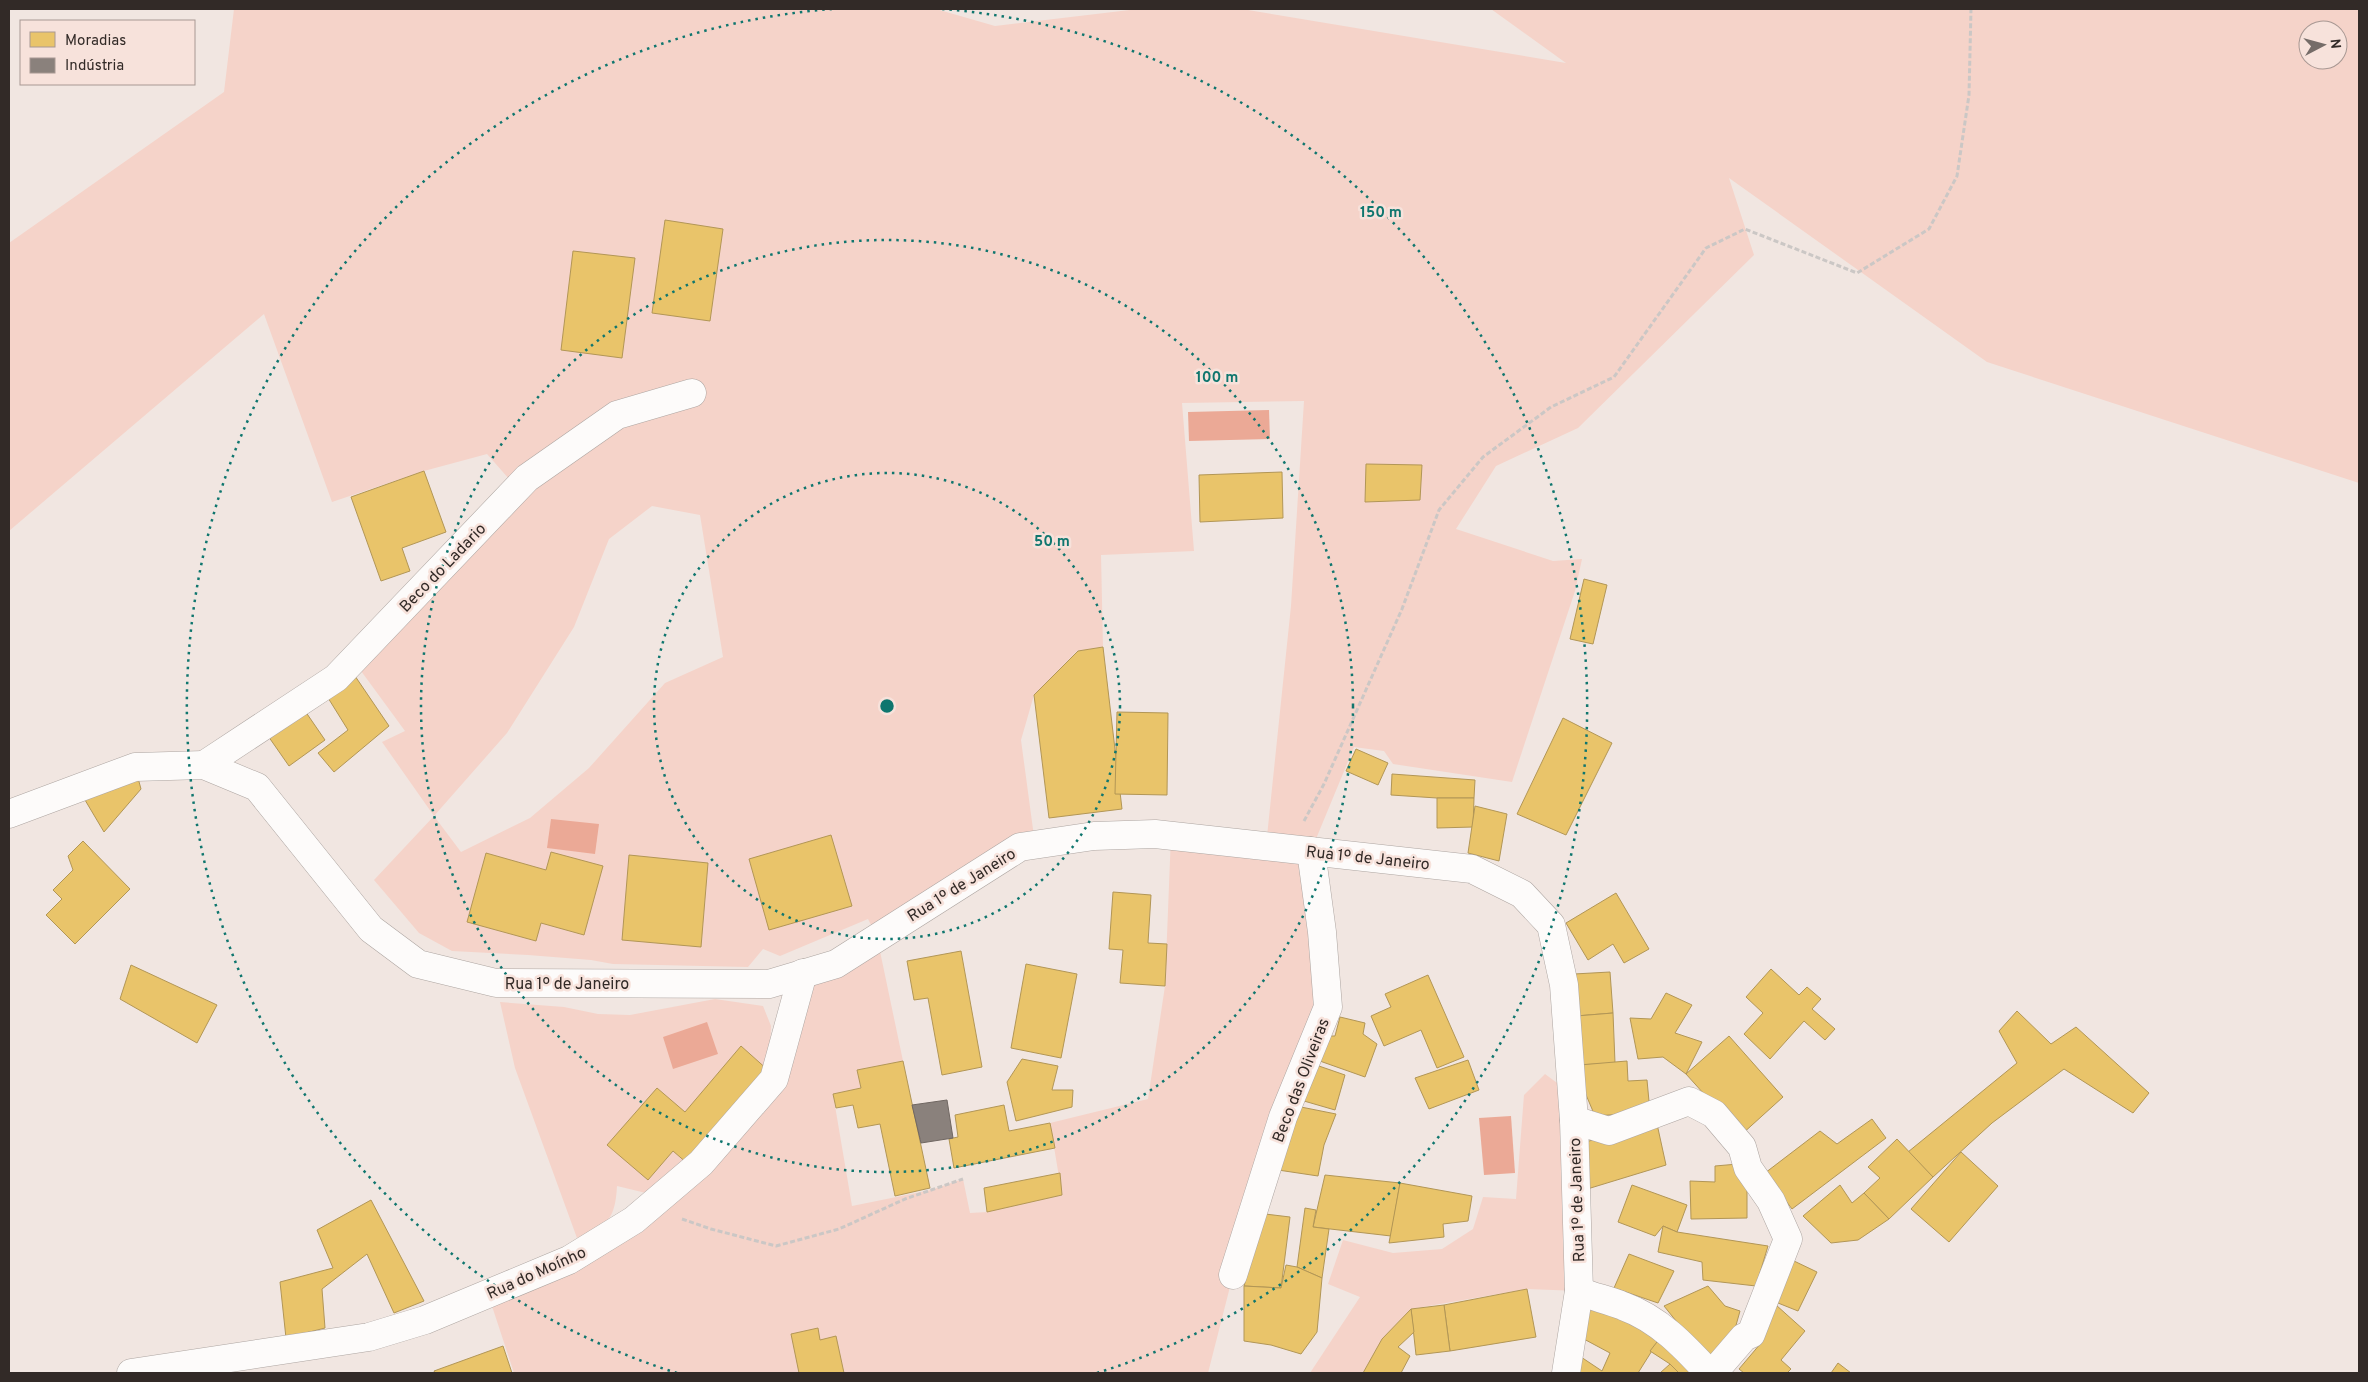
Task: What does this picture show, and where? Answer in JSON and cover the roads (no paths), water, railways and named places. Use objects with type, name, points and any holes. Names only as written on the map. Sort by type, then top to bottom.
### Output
[{"type":"street","name":"Beco do Ladario","points":[[204,764],[336,678],[527,478],[617,416],[692,394]]},
{"type":"street","name":"Rua 1º de Janeiro","points":[[9,814],[134,767],[204,764],[258,787],[371,929],[418,964],[496,983],[769,984],[836,964],[1020,847],[1094,836],[1155,834],[1472,869],[1522,894],[1551,925],[1564,985],[1574,1120],[1579,1291],[1566,1373]]},
{"type":"street","name":"Beco das Oliveiras","points":[[1233,1275],[1283,1117],[1328,1007],[1323,938],[1300,850]]},
{"type":"street","name":"Rua do Moínho","points":[[131,1373],[369,1338],[425,1320],[569,1260],[634,1220],[701,1163],[774,1079],[803,973]]},
{"type":"street","points":[[1574,1120],[1609,1130],[1689,1101],[1714,1114],[1742,1147],[1748,1168],[1772,1201],[1788,1239],[1751,1334],[1744,1337],[1711,1373],[1686,1348],[1654,1321],[1624,1306],[1579,1291]]}]
